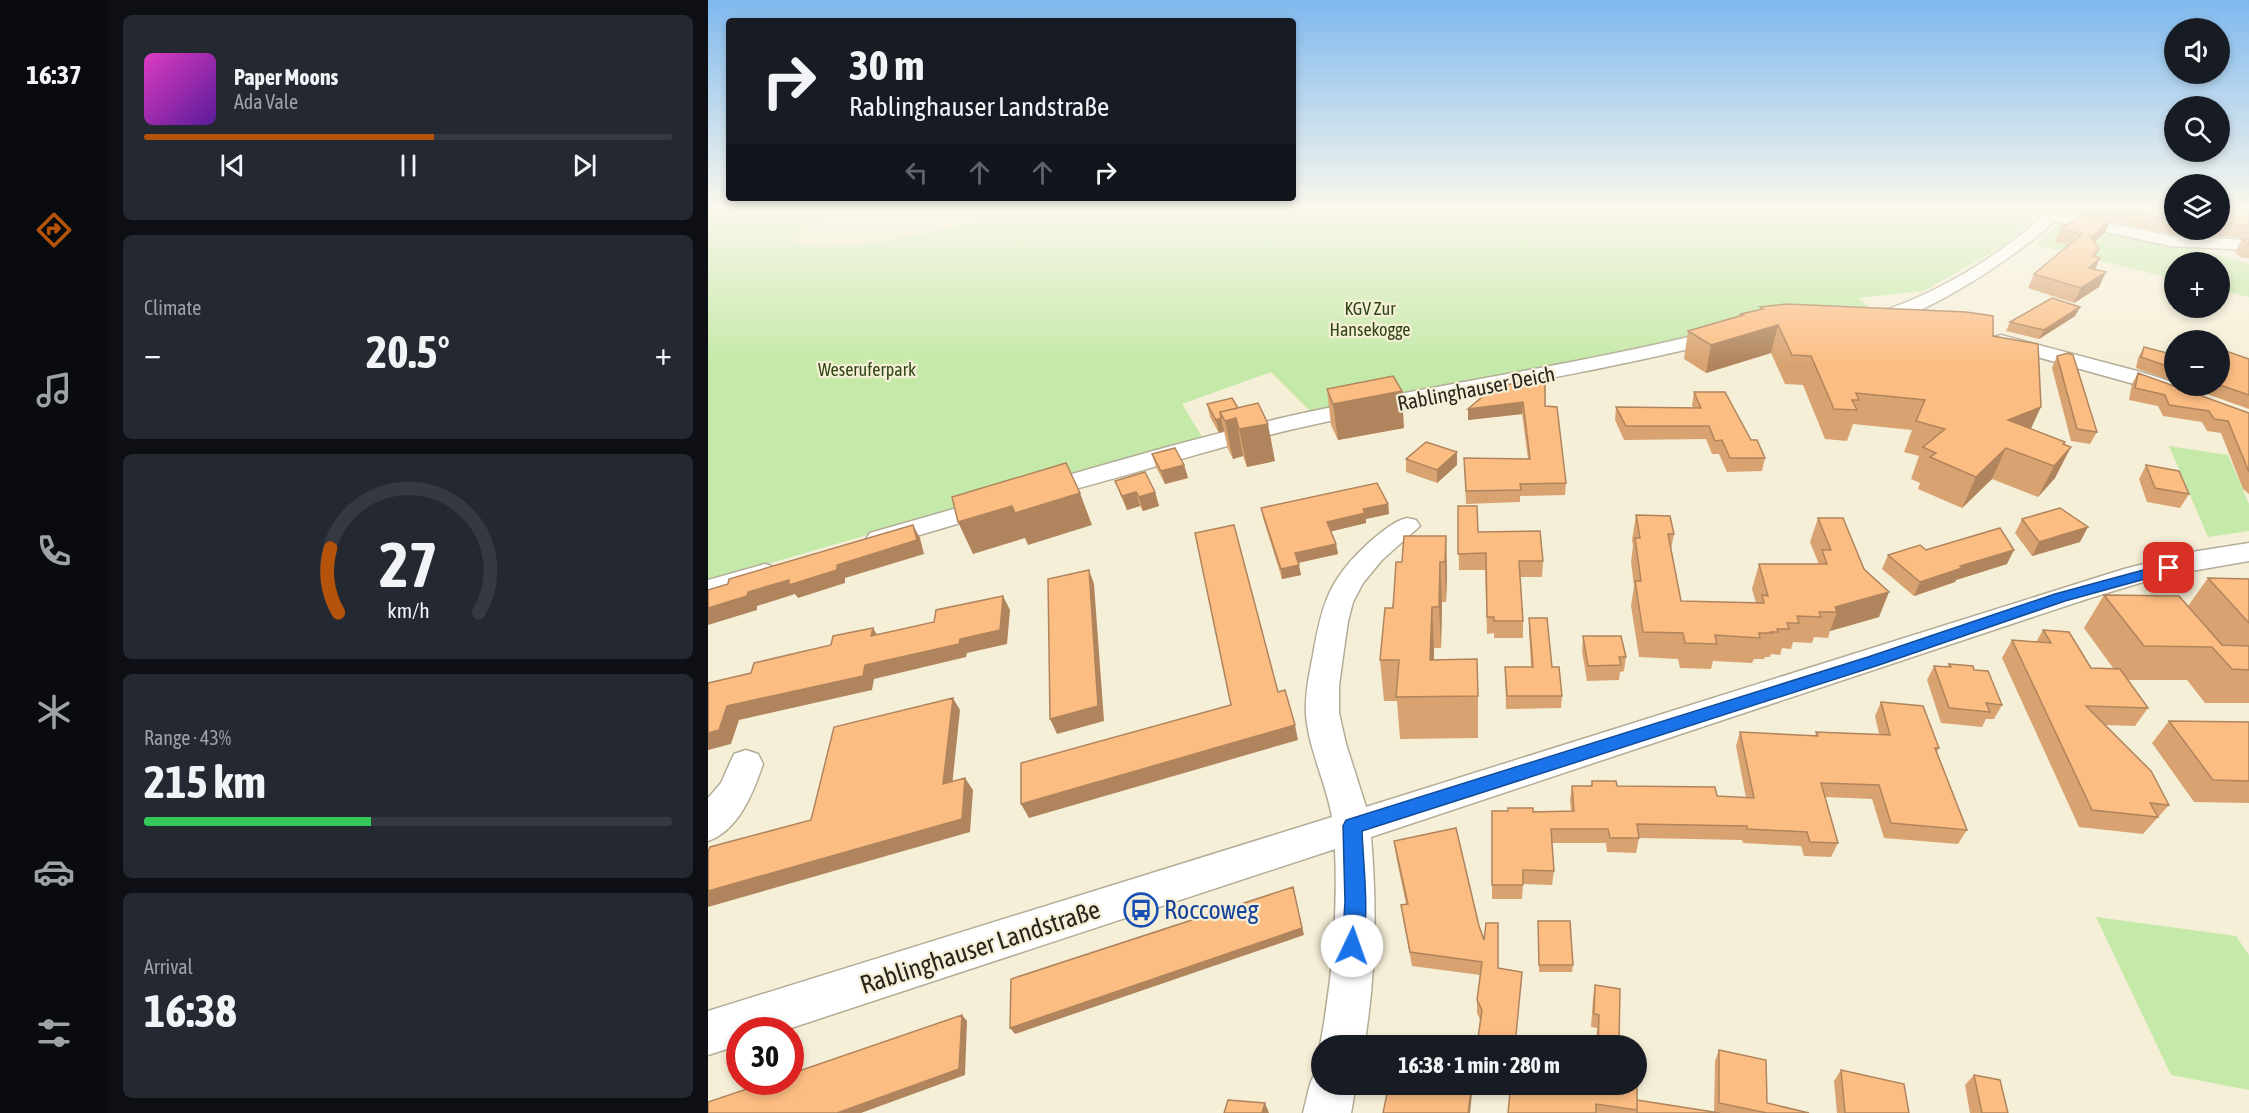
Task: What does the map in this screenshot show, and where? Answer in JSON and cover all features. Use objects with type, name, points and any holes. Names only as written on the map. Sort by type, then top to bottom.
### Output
[{"type":"street","points":[[1848,321],[1871,321],[1893,314],[1932,296],[1993,261]]},
{"type":"street","points":[[1893,314],[1921,325]]},
{"type":"street","name":"Rablinghauser Deich","points":[[857,546],[1143,461],[1298,422],[1524,380],[1644,355],[1741,330]]},
{"type":"street","points":[[1986,337],[2164,386]]},
{"type":"street","points":[[1344,1035],[1349,1012],[1355,902],[1352,826],[1325,731],[1321,694],[1327,612],[1347,588],[1362,564],[1382,544],[1407,526]]},
{"type":"street","name":"Rablinghauser Landstraße","points":[[708,1033],[996,943],[1352,826],[1873,661],[2060,597],[2189,562],[2249,552]]},
{"type":"street","points":[[708,590],[788,566]]},
{"type":"street","points":[[708,825],[735,792],[746,764]]},
{"type":"street","points":[[1327,1113],[1331,1095]]},
{"type":"green space","name":"Weseruferpark","points":[[708,261],[1977,261],[1924,291],[1858,298],[1878,315],[1744,322],[1615,354],[1311,412],[1271,372],[1182,404],[1203,438],[708,581]]},
{"type":"green space","points":[[2101,261],[2164,261],[2164,276]]},
{"type":"green space","points":[[2230,261],[2249,264],[2249,297],[2230,292]]},
{"type":"green space","points":[[2169,446],[2228,455],[2249,504],[2249,531],[2208,537]]},
{"type":"green space","points":[[2096,917],[2236,936],[2249,955],[2249,1090],[2171,1075]]},
{"type":"building","points":[[2050,261],[2097,261],[2089,268],[2106,272],[2081,288],[2034,274]]},
{"type":"building","points":[[2052,298],[2080,307],[2044,330],[2010,322]]},
{"type":"building","points":[[1786,304],[1966,312],[1993,316],[1993,336],[2038,344],[2041,407],[2008,420],[2065,442],[2063,444],[2071,447],[2054,466],[2006,448],[1976,477],[1930,457],[1936,453],[1923,447],[1945,429],[1916,421],[1925,400],[1856,393],[1859,400],[1852,400],[1857,410],[1834,409],[1811,356],[1792,355],[1778,325],[1711,345],[1688,331],[1763,309],[1760,307]]},
{"type":"building","points":[[2144,347],[2164,352],[2164,365],[2141,357]]},
{"type":"building","points":[[2230,352],[2249,359],[2249,395],[2230,388]]},
{"type":"building","points":[[2068,353],[2073,355],[2097,432],[2077,429],[2057,356]]},
{"type":"building","points":[[2138,373],[2164,382],[2164,395],[2135,388]]},
{"type":"building","points":[[1393,376],[1402,391],[1333,404],[1327,389]]},
{"type":"building","points":[[1545,378],[1545,406],[1557,407],[1566,483],[1520,484],[1521,490],[1466,491],[1464,458],[1530,459],[1523,402],[1468,409],[1494,387]]},
{"type":"building","points":[[1694,392],[1725,392],[1751,440],[1757,440],[1765,458],[1730,458],[1722,440],[1715,441],[1709,426],[1626,426],[1616,407],[1701,408]]},
{"type":"building","points":[[2165,396],[2202,396],[2249,413],[2249,472],[2228,421],[2214,419],[2209,411],[2169,405]]},
{"type":"building","points":[[1232,398],[1238,408],[1220,412],[1221,418],[1216,420],[1207,404]]},
{"type":"building","points":[[1258,403],[1268,424],[1239,429],[1236,418],[1225,421],[1220,412]]},
{"type":"building","points":[[1426,442],[1457,452],[1437,470],[1406,459]]},
{"type":"building","points":[[1175,448],[1184,465],[1161,471],[1152,454]]},
{"type":"building","points":[[1066,463],[1080,493],[1015,513],[1012,506],[958,522],[952,497]]},
{"type":"building","points":[[2146,465],[2179,471],[2189,494],[2155,488]]},
{"type":"building","points":[[1145,472],[1155,492],[1139,497],[1136,492],[1122,496],[1115,481]]},
{"type":"building","points":[[1377,483],[1388,504],[1363,509],[1365,513],[1327,522],[1336,544],[1295,553],[1299,565],[1281,569],[1261,508]]},
{"type":"building","points":[[1458,506],[1477,506],[1478,532],[1540,531],[1543,561],[1519,561],[1523,621],[1494,621],[1494,617],[1487,617],[1486,553],[1458,554]]},
{"type":"building","points":[[2060,508],[2088,527],[2039,542],[2022,519]]},
{"type":"building","points":[[1636,515],[1670,516],[1674,534],[1668,534],[1681,601],[1764,603],[1762,595],[1768,596],[1759,564],[1827,564],[1822,550],[1831,550],[1818,518],[1843,518],[1864,569],[1889,592],[1835,607],[1837,612],[1819,612],[1821,617],[1797,616],[1799,623],[1787,623],[1789,629],[1759,633],[1760,638],[1715,635],[1717,644],[1685,643],[1683,633],[1643,632],[1635,581],[1641,581],[1635,538],[1640,538]]},
{"type":"building","points":[[913,525],[917,540],[837,565],[837,570],[789,585],[789,580],[748,592],[747,596],[708,608],[708,590],[728,584],[729,579]]},
{"type":"building","points":[[1234,525],[1278,692],[1285,690],[1295,725],[1021,804],[1021,763],[1231,705],[1195,533]]},
{"type":"building","points":[[2000,528],[2014,550],[1960,566],[1962,568],[1920,582],[1888,555],[1920,545],[1926,550]]},
{"type":"building","points":[[1404,536],[1446,536],[1445,562],[1440,562],[1439,607],[1432,607],[1430,660],[1477,659],[1478,696],[1396,697],[1399,660],[1380,660],[1385,608],[1393,608],[1396,562],[1402,562]]},
{"type":"building","points":[[1089,570],[1098,706],[1050,719],[1048,579]]},
{"type":"building","points":[[2208,578],[2249,579],[2249,623]]},
{"type":"building","points":[[2104,595],[2179,596],[2222,645],[2249,646],[2249,670],[2232,669],[2212,647],[2144,646]]},
{"type":"building","points":[[1003,596],[1000,630],[960,639],[959,644],[865,665],[863,676],[727,706],[719,730],[708,733],[708,683],[751,673],[754,663],[831,645],[833,636],[873,628],[871,636],[934,622],[936,610]]},
{"type":"building","points":[[1529,618],[1547,618],[1552,667],[1559,667],[1562,696],[1507,696],[1505,667],[1533,667]]},
{"type":"building","points":[[2043,630],[2069,632],[2091,668],[2120,669],[2148,708],[2086,706],[2151,771],[2169,805],[2150,803],[2158,817],[2092,810],[2012,640],[2051,643]]},
{"type":"building","points":[[1583,636],[1621,636],[1626,657],[1619,657],[1621,665],[1588,666]]},
{"type":"building","points":[[1949,664],[1973,666],[1974,670],[1988,671],[2002,705],[1986,703],[1990,712],[1949,708],[1934,666],[1951,667]]},
{"type":"building","points":[[953,698],[943,784],[965,778],[962,819],[708,891],[710,847],[811,820],[834,727]]},
{"type":"building","points":[[1881,702],[1923,706],[1939,748],[1935,748],[1967,830],[1891,823],[1879,785],[1821,783],[1838,843],[1810,842],[1807,832],[1747,829],[1747,826],[1637,824],[1639,838],[1610,838],[1608,829],[1551,829],[1554,871],[1523,870],[1523,885],[1492,885],[1492,811],[1508,811],[1508,808],[1533,808],[1533,812],[1574,811],[1572,786],[1592,786],[1592,781],[1616,781],[1617,786],[1715,787],[1717,796],[1754,798],[1740,732],[1818,736],[1816,732],[1890,735]]},
{"type":"building","points":[[2169,721],[2249,722],[2249,781],[2213,780]]},
{"type":"building","points":[[1456,828],[1484,940],[1486,923],[1498,923],[1498,968],[1522,972],[1516,1035],[1478,1035],[1482,1010],[1477,1000],[1482,962],[1410,952],[1401,905],[1408,904],[1394,841]]},
{"type":"building","points":[[1293,887],[1302,928],[1010,1028],[1011,979]]},
{"type":"building","points":[[1538,921],[1570,921],[1573,965],[1539,965]]},
{"type":"building","points":[[1595,985],[1620,989],[1619,1035],[1598,1035],[1599,1015],[1594,1014]]},
{"type":"building","points":[[962,1015],[959,1069],[837,1113],[708,1113],[708,1102],[729,1095],[804,1095],[804,1069]]},
{"type":"building","points":[[1719,1050],[1766,1060],[1767,1103],[1809,1113],[1767,1113],[1719,1103]]},
{"type":"building","points":[[1841,1070],[1904,1084],[1909,1113],[1845,1113]]},
{"type":"building","points":[[1974,1075],[2000,1080],[2008,1113],[1982,1113]]},
{"type":"building","points":[[1387,1095],[1470,1095],[1468,1113],[1383,1113]]},
{"type":"building","points":[[1510,1095],[1637,1095],[1637,1110],[1596,1104],[1596,1113],[1508,1113]]},
{"type":"building","points":[[1228,1100],[1265,1103],[1262,1113],[1224,1113]]},
{"type":"building","points":[[1637,1100],[1720,1113],[1637,1113]]},
{"type":"place","name":"Roccoweg","points":[[1141,910]]},
{"type":"route","points":[[1352,946],[1355,902],[1352,826],[1873,661],[2060,597],[2169,568]]},
{"type":"park label","name":"KGV Zur Hansekogge","points":[[1370,318]]}]
